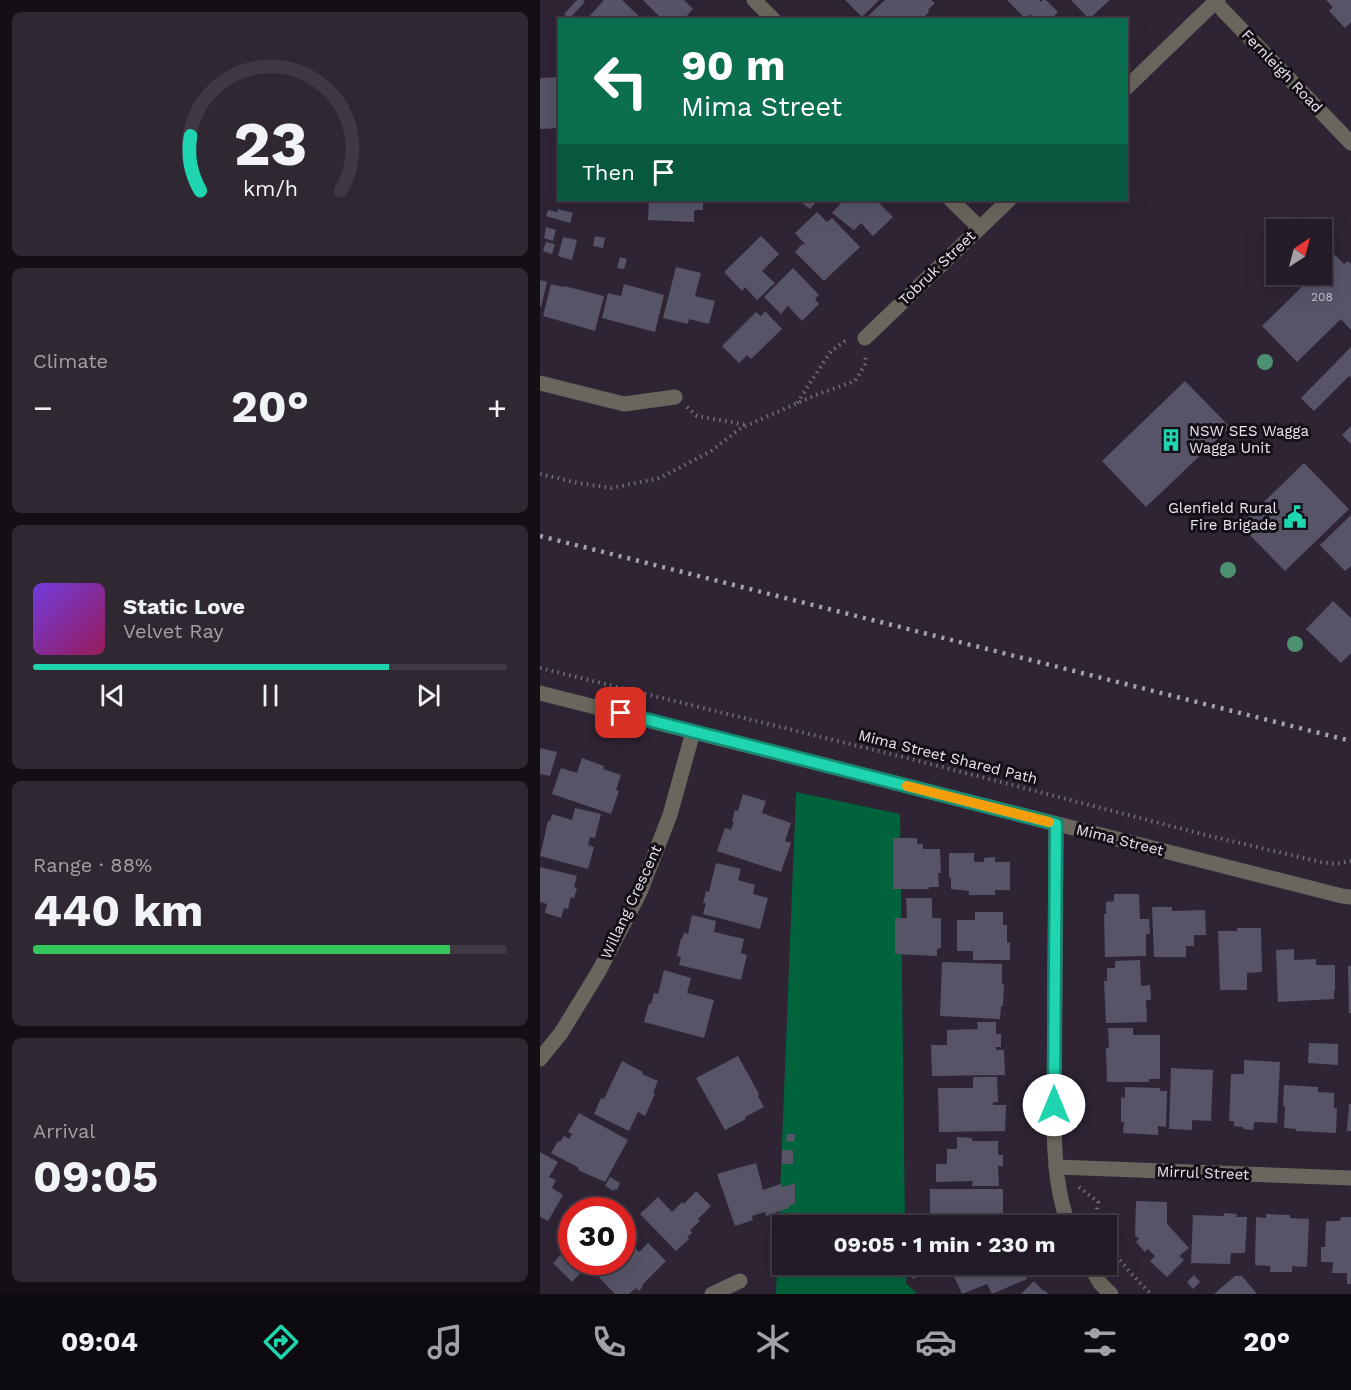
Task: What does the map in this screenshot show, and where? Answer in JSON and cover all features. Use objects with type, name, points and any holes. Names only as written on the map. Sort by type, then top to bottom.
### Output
[{"type":"street","points":[[754,0],[766,17]]},
{"type":"street","points":[[1128,86],[1216,1]]},
{"type":"street","name":"Fernleigh Road","points":[[1216,1],[1351,142]]},
{"type":"street","points":[[952,201],[979,227]]},
{"type":"street","name":"Tobruk Street","points":[[865,338],[1008,201]]},
{"type":"street","points":[[540,383],[624,404],[675,397]]},
{"type":"street","name":"Mima Street","points":[[540,693],[1342,897],[1351,897]]},
{"type":"street","name":"Willang Crescent","points":[[540,1059],[561,1033],[599,971],[639,892],[670,815],[693,732]]},
{"type":"street","points":[[1056,824],[1054,1129],[1056,1167],[1065,1215]]},
{"type":"street","name":"Mirrul Street","points":[[1056,1167],[1351,1178]]},
{"type":"street","points":[[1095,1275],[1111,1294]]},
{"type":"street","points":[[712,1294],[740,1281]]},
{"type":"path","points":[[540,474],[611,488],[660,478],[711,451],[741,428],[855,381],[866,363],[865,338],[851,336],[831,351],[797,403]]},
{"type":"path","points":[[675,397],[697,416],[748,426]]},
{"type":"path","name":"Mima Street Shared Path","points":[[540,669],[1310,860],[1335,864],[1351,861]]},
{"type":"path","points":[[1056,1167],[1098,1202],[1096,1215]]},
{"type":"path","points":[[1117,1256],[1131,1275],[1151,1294]]},
{"type":"green space","points":[[796,792],[900,814],[905,1215],[779,1215]]},
{"type":"green space","points":[[777,1275],[906,1275],[906,1283],[917,1294],[776,1294]]},
{"type":"building","points":[[577,0],[585,2],[570,18],[564,14]]},
{"type":"building","points":[[604,0],[622,0],[641,18],[588,18]]},
{"type":"building","points":[[643,0],[684,0],[693,9],[685,18],[661,18]]},
{"type":"building","points":[[845,0],[879,0],[862,17]]},
{"type":"building","points":[[885,0],[931,0],[935,3],[923,18],[866,18]]},
{"type":"building","points":[[1007,0],[1039,0],[1041,2],[1046,0],[1058,12],[1052,18],[1034,18],[1030,14],[1025,18]]},
{"type":"building","points":[[1071,0],[1110,0],[1090,18]]},
{"type":"building","points":[[1326,0],[1351,0],[1351,22],[1345,28],[1329,11],[1333,7]]},
{"type":"building","points":[[558,77],[558,128],[540,129],[540,78]]},
{"type":"building","points":[[649,201],[703,201],[703,210],[694,210],[694,222],[648,220]]},
{"type":"building","points":[[799,201],[816,202],[810,209]]},
{"type":"building","points":[[838,201],[877,201],[893,217],[873,236],[861,223],[854,230],[832,213],[841,203]]},
{"type":"building","points":[[558,209],[573,213],[570,223],[546,216],[548,210],[557,212]]},
{"type":"building","points":[[817,212],[827,222],[832,218],[860,247],[824,281],[795,252],[802,244],[805,244],[795,233]]},
{"type":"building","points":[[546,227],[556,230],[553,241],[544,238]]},
{"type":"building","points":[[595,236],[605,238],[603,248],[593,246]]},
{"type":"building","points":[[761,236],[779,254],[762,271],[775,283],[757,300],[745,287],[742,291],[724,272]]},
{"type":"building","points":[[563,237],[577,240],[572,260],[558,256]]},
{"type":"building","points":[[546,242],[555,244],[552,254],[543,251]]},
{"type":"building","points":[[1335,255],[1344,264],[1348,261],[1351,264],[1351,330],[1341,319],[1297,362],[1262,326],[1304,285],[1332,285],[1332,258]]},
{"type":"building","points":[[620,257],[627,259],[624,269],[617,268]]},
{"type":"building","points":[[676,267],[701,273],[695,296],[715,301],[709,324],[689,319],[688,324],[663,318]]},
{"type":"building","points":[[793,268],[819,295],[815,299],[819,304],[802,321],[788,306],[781,314],[764,297]]},
{"type":"building","points":[[540,280],[547,282],[541,307],[540,307]]},
{"type":"building","points":[[551,284],[604,296],[595,331],[543,316]]},
{"type":"building","points":[[624,284],[664,295],[655,332],[602,318],[608,293],[621,296]]},
{"type":"building","points":[[765,311],[782,329],[751,359],[747,355],[739,363],[722,346],[756,312],[761,316]]},
{"type":"building","points":[[1351,347],[1351,378],[1349,376],[1314,411],[1301,398]]},
{"type":"building","name":"NSW SES Wagga Wagga Unit","points":[[1185,381],[1230,427],[1146,507],[1102,461]]},
{"type":"building","points":[[1351,426],[1351,444],[1342,435]]},
{"type":"building","name":"Glenfield Rural Fire Brigade","points":[[1304,463],[1349,509],[1285,571],[1240,525]]},
{"type":"building","points":[[1351,515],[1351,566],[1345,571],[1320,545]]},
{"type":"building","points":[[1333,601],[1351,618],[1351,653],[1341,663],[1306,629]]},
{"type":"building","points":[[540,748],[557,752],[550,776],[540,774]]},
{"type":"building","points":[[582,758],[621,775],[616,790],[619,791],[611,814],[552,794],[561,768],[577,773]]},
{"type":"building","points":[[743,794],[766,801],[762,813],[791,823],[785,841],[791,843],[781,872],[717,851],[725,828],[731,830],[735,810],[738,811]]},
{"type":"building","points":[[575,808],[601,814],[595,838],[590,837],[588,845],[594,847],[588,869],[540,856],[548,821],[552,814],[572,820]]},
{"type":"building","points":[[893,838],[917,838],[917,844],[923,844],[923,849],[940,849],[939,887],[893,889]]},
{"type":"building","points":[[949,853],[974,853],[974,862],[984,862],[984,858],[995,857],[995,862],[1010,862],[1010,890],[995,890],[995,895],[969,895],[969,891],[951,889]]},
{"type":"building","points":[[716,863],[741,869],[738,880],[755,885],[753,894],[768,898],[760,929],[703,914],[706,891],[709,892]]},
{"type":"building","points":[[540,867],[577,876],[574,898],[571,897],[568,909],[564,908],[561,918],[545,913],[547,904],[540,902]]},
{"type":"building","points":[[1114,894],[1139,894],[1140,919],[1149,919],[1150,934],[1146,934],[1146,956],[1105,957],[1104,914],[1106,914],[1106,902],[1114,901]]},
{"type":"building","points":[[906,898],[932,898],[932,918],[941,918],[941,948],[937,949],[937,956],[895,954],[895,918],[907,918]]},
{"type":"building","points":[[1152,907],[1172,907],[1172,911],[1205,910],[1206,935],[1194,935],[1194,946],[1186,946],[1186,957],[1154,957]]},
{"type":"building","points":[[975,912],[1003,912],[1003,925],[1007,925],[1007,943],[1010,942],[1010,960],[973,960],[973,951],[957,951],[957,920],[975,920]]},
{"type":"building","points":[[692,915],[716,921],[714,932],[744,939],[741,953],[747,955],[741,980],[679,965],[681,957],[677,956],[681,938],[684,933],[688,934]]},
{"type":"building","points":[[1237,928],[1261,928],[1262,972],[1247,973],[1247,990],[1220,990],[1218,931],[1237,931]]},
{"type":"building","points":[[1294,949],[1294,960],[1316,959],[1316,965],[1335,965],[1334,999],[1278,1002],[1276,950]]},
{"type":"building","points":[[1140,960],[1141,986],[1150,985],[1151,1000],[1146,1000],[1147,1022],[1106,1023],[1104,981],[1107,981],[1107,968],[1115,968],[1115,961]]},
{"type":"building","points":[[942,962],[1002,964],[1002,984],[1004,984],[1000,1019],[940,1016]]},
{"type":"building","points":[[1348,966],[1351,966],[1351,1013],[1349,1013]]},
{"type":"building","points":[[664,970],[691,978],[687,993],[714,1000],[704,1038],[644,1022],[654,993],[658,994]]},
{"type":"building","points":[[977,1022],[996,1022],[996,1034],[1001,1034],[1001,1047],[996,1047],[996,1050],[1004,1050],[1005,1075],[932,1076],[931,1045],[947,1045],[947,1030],[978,1029]]},
{"type":"building","points":[[1108,1028],[1133,1028],[1133,1035],[1160,1035],[1160,1079],[1149,1079],[1149,1082],[1107,1082]]},
{"type":"building","points":[[1309,1043],[1338,1044],[1338,1065],[1308,1063]]},
{"type":"building","points":[[738,1056],[764,1107],[725,1130],[696,1078]]},
{"type":"building","points":[[1244,1060],[1280,1062],[1277,1123],[1254,1122],[1253,1130],[1234,1126],[1234,1121],[1229,1121],[1231,1074],[1244,1074]]},
{"type":"building","points":[[622,1061],[658,1081],[645,1116],[638,1112],[629,1131],[594,1114],[601,1098],[604,1099]]},
{"type":"building","points":[[1171,1068],[1213,1070],[1211,1121],[1192,1120],[1192,1130],[1169,1129]]},
{"type":"building","points":[[973,1077],[997,1077],[998,1102],[993,1102],[993,1105],[1006,1105],[1005,1131],[939,1132],[938,1088],[973,1088]]},
{"type":"building","points":[[1284,1085],[1318,1087],[1318,1092],[1334,1093],[1334,1108],[1337,1108],[1336,1133],[1296,1131],[1296,1129],[1284,1128]]},
{"type":"building","points":[[1125,1087],[1160,1088],[1160,1091],[1167,1091],[1166,1127],[1158,1126],[1158,1135],[1123,1133],[1121,1097],[1125,1098]]},
{"type":"building","points":[[1349,1104],[1351,1104],[1351,1131],[1347,1131]]},
{"type":"building","points":[[579,1113],[628,1140],[605,1182],[578,1170],[579,1168],[551,1153],[564,1136],[569,1139],[572,1134],[568,1132]]},
{"type":"building","points":[[787,1134],[795,1134],[794,1142],[786,1141]]},
{"type":"building","points":[[957,1137],[972,1138],[972,1141],[998,1141],[998,1155],[1003,1155],[1003,1166],[998,1166],[999,1186],[972,1186],[973,1181],[936,1182],[936,1164],[947,1164],[947,1149],[957,1149]]},
{"type":"building","points":[[782,1150],[793,1150],[793,1164],[782,1164]]},
{"type":"building","points":[[540,1152],[558,1162],[549,1177],[556,1180],[552,1188],[563,1195],[558,1197],[558,1204],[548,1221],[540,1217]]},
{"type":"building","points":[[756,1163],[763,1190],[781,1184],[782,1187],[795,1183],[795,1203],[789,1208],[766,1216],[765,1212],[752,1216],[753,1220],[735,1226],[717,1174]]},
{"type":"building","points":[[610,1177],[620,1183],[617,1190],[614,1191],[605,1186]]},
{"type":"building","points":[[930,1189],[1003,1189],[1003,1214],[930,1215]]},
{"type":"building","points":[[696,1191],[711,1206],[690,1230],[692,1233],[687,1237],[689,1239],[676,1251],[640,1214],[658,1197],[672,1212],[682,1202],[684,1204]]},
{"type":"building","points":[[1136,1201],[1167,1202],[1167,1224],[1189,1248],[1179,1256],[1184,1260],[1167,1277],[1150,1261],[1155,1256],[1148,1249],[1145,1252],[1136,1242],[1139,1238],[1135,1236]]},
{"type":"building","points":[[1224,1213],[1237,1214],[1236,1217],[1247,1217],[1245,1253],[1231,1253],[1230,1264],[1191,1263],[1193,1215],[1224,1216]]},
{"type":"building","points":[[1266,1214],[1309,1219],[1307,1267],[1292,1266],[1292,1272],[1270,1272],[1270,1266],[1255,1265],[1256,1217],[1266,1218]]},
{"type":"building","points":[[1341,1217],[1351,1217],[1351,1284],[1347,1284],[1347,1273],[1332,1273],[1333,1262],[1321,1262],[1321,1247],[1325,1247],[1326,1221],[1340,1221]]},
{"type":"building","points":[[648,1243],[666,1261],[639,1291],[636,1288],[629,1294],[615,1294],[597,1275],[636,1275],[636,1249],[639,1252]]},
{"type":"building","points":[[558,1258],[558,1268],[553,1263]]},
{"type":"building","points":[[565,1275],[578,1275],[572,1282]]},
{"type":"building","points":[[953,1275],[1025,1275],[1027,1279],[992,1294],[987,1284],[962,1294]]},
{"type":"building","points":[[1194,1275],[1200,1282],[1193,1289],[1187,1282]]},
{"type":"building","points":[[1235,1276],[1242,1276],[1257,1294],[1214,1294]]},
{"type":"building","points":[[1034,1281],[1043,1291],[1048,1294],[1021,1294]]},
{"type":"railway","points":[[540,536],[1351,741]]},
{"type":"slow traffic","points":[[907,786],[1049,822]]},
{"type":"place","name":"NSW SES Wagga Wagga Unit","points":[[1171,440]]},
{"type":"place","name":"Glenfield Rural Fire Brigade","points":[[1295,517]]},
{"type":"route","points":[[621,713],[1056,824],[1054,1105]]}]
